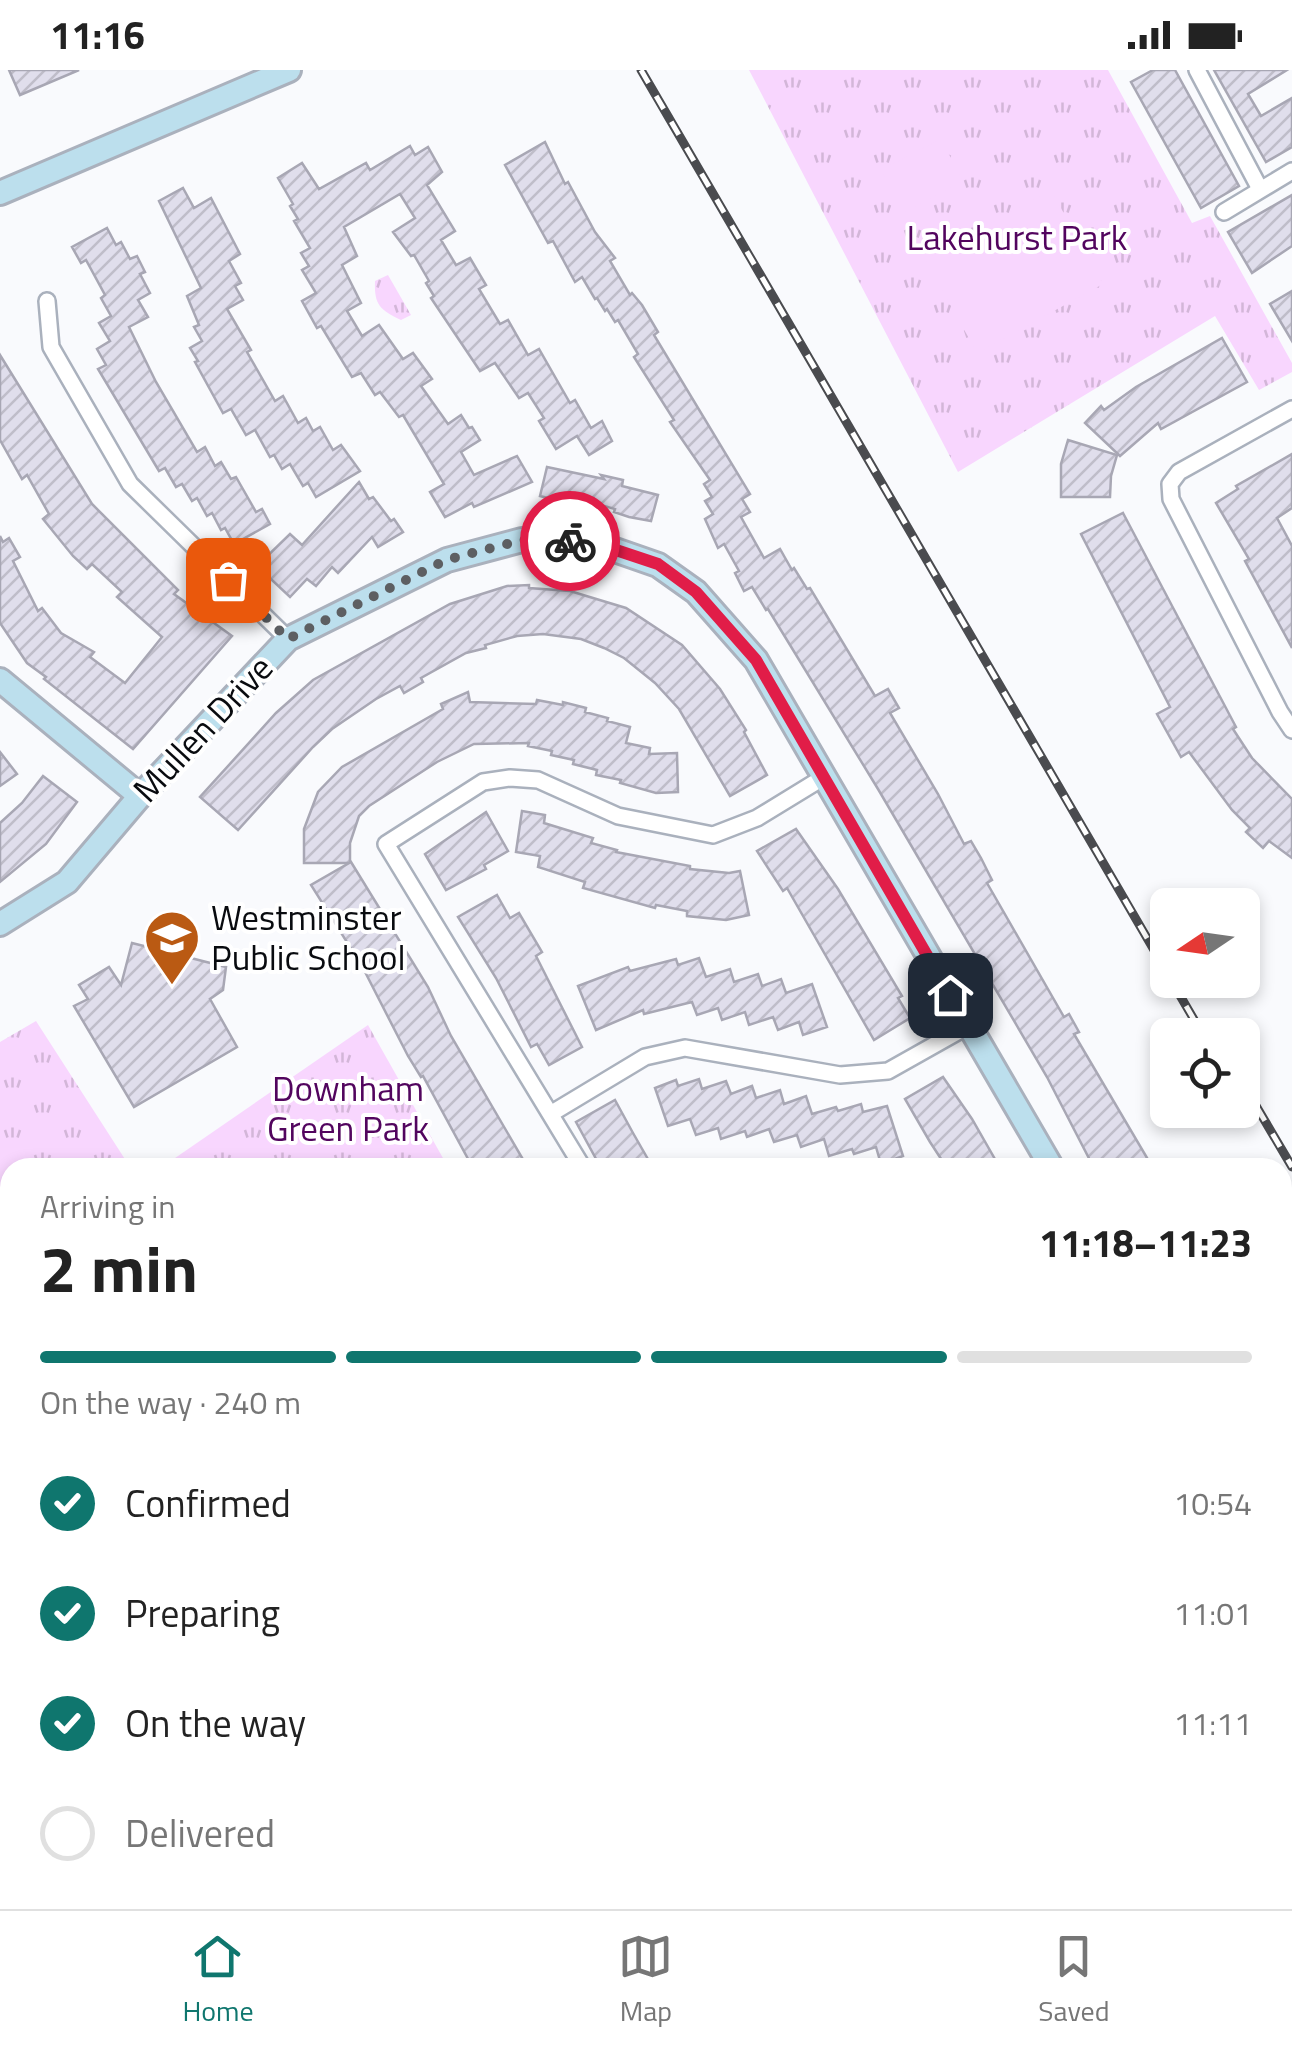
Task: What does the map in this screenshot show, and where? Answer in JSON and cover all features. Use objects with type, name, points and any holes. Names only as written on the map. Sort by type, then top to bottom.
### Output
[{"type":"street","points":[[0,194],[289,70]]},
{"type":"street","points":[[1197,70],[1260,189]]},
{"type":"street","points":[[1224,212],[1292,171]]},
{"type":"street","points":[[48,301],[51,347],[130,484],[288,639]]},
{"type":"street","points":[[1292,409],[1179,472],[1170,484],[1171,499],[1292,730]]},
{"type":"street","name":"Mullen Drive","points":[[0,924],[66,882],[140,796],[288,639],[446,560],[522,540],[589,541],[658,564],[696,592],[756,660],[1046,1158]]},
{"type":"street","points":[[0,680],[140,796]]},
{"type":"street","points":[[577,1158],[386,844],[483,782],[510,778],[538,780],[618,816],[713,836],[757,818],[824,778]]},
{"type":"street","points":[[552,1113],[645,1057],[684,1048],[840,1075],[888,1072],[968,1026]]},
{"type":"green space","name":"Lakehurst Park","points":[[749,70],[1108,70],[1192,223],[1210,216],[1292,363],[1292,372],[1259,390],[1215,316],[958,472]]},
{"type":"green space","points":[[941,139],[963,181],[903,213],[881,170]]},
{"type":"green space","points":[[1051,190],[1103,284],[977,353],[925,259]]},
{"type":"green space","points":[[388,275],[411,315],[401,320],[383,310],[377,301],[375,281]]},
{"type":"green space","points":[[36,1021],[124,1158],[0,1158],[0,1042]]},
{"type":"green space","name":"Downham Green Park","points":[[368,1025],[443,1158],[175,1158]]},
{"type":"building","points":[[9,70],[79,70],[20,95]]},
{"type":"building","points":[[1153,70],[1175,70],[1239,186],[1201,208],[1131,82]]},
{"type":"building","points":[[1214,70],[1287,70],[1248,94],[1261,116],[1292,98],[1292,147],[1266,162]]},
{"type":"building","points":[[545,142],[565,184],[568,182],[595,232],[615,258],[610,261],[630,295],[642,305],[658,332],[654,335],[750,494],[742,499],[750,512],[741,517],[764,558],[780,549],[792,570],[810,588],[875,696],[888,689],[899,708],[890,713],[964,844],[971,841],[981,858],[992,880],[987,883],[1064,1017],[1069,1014],[1079,1032],[1074,1034],[1147,1158],[1089,1158],[1047,1077],[878,789],[768,609],[752,587],[744,591],[735,573],[739,571],[724,544],[718,548],[705,519],[713,514],[705,501],[712,497],[704,484],[710,480],[670,422],[674,420],[634,357],[638,354],[618,320],[615,322],[605,311],[582,277],[575,282],[553,241],[548,243],[505,165]]},
{"type":"building","points":[[410,146],[415,155],[428,147],[442,172],[427,185],[455,231],[441,240],[456,265],[470,258],[486,285],[479,289],[500,324],[508,320],[528,355],[539,349],[570,403],[575,400],[591,428],[602,421],[612,441],[589,455],[577,436],[556,449],[539,421],[544,418],[528,393],[519,398],[495,363],[480,371],[431,298],[434,296],[426,283],[429,281],[414,255],[393,232],[415,218],[400,194],[344,227],[357,256],[342,265],[361,303],[347,311],[362,336],[379,325],[403,359],[413,353],[432,379],[421,386],[448,424],[461,415],[472,427],[480,440],[461,452],[474,475],[517,456],[532,482],[445,517],[430,492],[444,484],[403,415],[399,417],[380,392],[375,395],[361,373],[352,377],[302,301],[316,293],[302,270],[309,266],[301,253],[310,248],[294,221],[298,219],[290,206],[293,204],[278,178],[302,163],[319,189],[366,163],[370,170]]},
{"type":"building","points":[[183,188],[194,208],[211,198],[240,254],[229,261],[241,283],[235,286],[243,300],[227,309],[275,401],[283,396],[298,423],[306,418],[313,431],[320,427],[333,450],[341,445],[360,471],[316,497],[308,483],[303,486],[290,464],[282,469],[274,455],[270,457],[255,430],[246,435],[231,409],[223,413],[195,362],[198,361],[190,348],[202,341],[194,327],[199,325],[187,296],[201,288],[159,201]]},
{"type":"building","points":[[1292,195],[1292,246],[1252,273],[1228,232]]},
{"type":"building","points":[[107,228],[130,259],[137,256],[145,272],[140,274],[150,293],[138,300],[148,317],[129,327],[156,382],[197,452],[205,447],[215,466],[221,462],[231,479],[236,477],[256,512],[262,509],[270,524],[234,544],[212,513],[207,516],[197,498],[192,501],[182,484],[176,487],[165,468],[159,471],[98,369],[106,365],[97,349],[110,341],[99,323],[111,316],[101,298],[105,295],[86,260],[81,263],[72,247]]},
{"type":"building","points":[[1292,291],[1292,341],[1270,304]]},
{"type":"building","points":[[1222,338],[1247,382],[1161,429],[1158,423],[1120,456],[1085,423],[1101,406],[1104,410]]},
{"type":"building","points":[[0,355],[92,504],[178,590],[174,594],[232,636],[133,749],[27,663],[0,623],[0,536],[3,542],[9,538],[20,557],[13,561],[38,611],[42,608],[61,633],[94,652],[90,657],[125,683],[162,637],[117,597],[122,592],[92,564],[87,569],[73,556],[43,519],[49,514],[27,475],[22,479],[0,440]]},
{"type":"building","points":[[1068,440],[1117,455],[1110,497],[1061,497],[1061,464]]},
{"type":"building","points":[[1292,454],[1292,508],[1277,518],[1292,546],[1292,648],[1245,561],[1249,559],[1216,503],[1238,489],[1236,486]]},
{"type":"building","points":[[547,467],[623,480],[622,486],[658,495],[651,521],[587,501],[586,505],[571,504],[540,496]]},
{"type":"building","points":[[359,482],[369,499],[373,497],[403,532],[378,547],[372,537],[338,573],[332,567],[316,586],[307,579],[290,597],[257,566],[290,534],[302,545]]},
{"type":"building","points":[[1123,513],[1236,727],[1233,729],[1252,758],[1292,799],[1292,858],[1269,841],[1263,848],[1246,832],[1250,828],[1189,752],[1181,757],[1157,714],[1170,707],[1081,534]]},
{"type":"building","points":[[507,586],[570,591],[626,608],[682,645],[720,689],[746,730],[767,775],[730,796],[679,709],[655,683],[624,658],[604,648],[581,639],[543,634],[485,645],[486,648],[466,653],[421,678],[423,682],[404,693],[400,686],[376,699],[313,747],[238,830],[200,797],[276,713],[313,680],[450,604]]},
{"type":"building","points":[[468,692],[470,702],[563,702],[630,727],[626,743],[650,748],[649,754],[677,753],[678,792],[656,793],[620,783],[621,780],[596,775],[597,770],[573,764],[574,760],[551,755],[552,751],[528,746],[529,743],[474,744],[437,762],[369,806],[359,816],[350,843],[350,863],[304,863],[304,829],[318,792],[342,767],[443,709],[441,704]]},
{"type":"building","points":[[0,752],[17,774],[0,786]]},
{"type":"building","points":[[43,776],[77,802],[46,844],[0,882],[0,823]]},
{"type":"building","points":[[522,811],[545,815],[544,823],[593,838],[591,843],[616,852],[690,869],[740,871],[749,915],[726,920],[687,916],[687,911],[656,905],[655,908],[583,888],[585,882],[538,867],[540,856],[516,852]]},
{"type":"building","points":[[486,812],[508,851],[484,865],[486,869],[446,890],[425,854]]},
{"type":"building","points":[[796,829],[838,889],[902,996],[898,998],[910,1018],[874,1040],[787,888],[783,891],[757,851]]},
{"type":"building","points":[[351,862],[428,987],[451,1036],[522,1158],[468,1158],[408,1056],[362,966],[311,885]]},
{"type":"building","points":[[497,895],[510,918],[519,913],[542,952],[536,956],[582,1047],[549,1065],[537,1044],[531,1047],[496,978],[458,917]]},
{"type":"building","points":[[132,943],[226,967],[223,990],[210,999],[237,1047],[134,1107],[74,1006],[88,999],[79,985],[109,967],[121,985]]},
{"type":"building","points":[[699,958],[706,977],[730,969],[734,982],[758,974],[762,986],[781,979],[786,993],[812,984],[827,1027],[803,1035],[799,1022],[778,1030],[773,1017],[749,1025],[745,1012],[722,1020],[718,1008],[697,1015],[692,1002],[644,1014],[643,1010],[596,1030],[578,986],[628,967],[630,971],[676,959],[678,965]]},
{"type":"building","points":[[943,1077],[994,1158],[940,1158],[905,1099]]},
{"type":"building","points":[[699,1079],[702,1089],[726,1081],[731,1094],[752,1086],[756,1098],[780,1090],[784,1104],[806,1096],[812,1114],[861,1104],[863,1112],[887,1106],[903,1156],[879,1158],[876,1147],[829,1156],[824,1139],[801,1147],[797,1135],[774,1142],[769,1129],[747,1137],[745,1131],[721,1139],[718,1128],[696,1135],[690,1119],[668,1126],[655,1088],[676,1080],[678,1086]]},
{"type":"building","points":[[615,1100],[647,1158],[596,1158],[576,1122]]},
{"type":"railway","points":[[641,70],[1150,943]]},
{"type":"railway","points":[[1181,998],[1193,1018]]},
{"type":"railway","points":[[1260,1113],[1287,1158]]},
{"type":"way so far","points":[[228,580],[288,639],[446,560],[522,540],[570,541]]},
{"type":"place","name":"Westminster Public School","points":[[172,987]]},
{"type":"route","points":[[570,541],[589,541],[658,564],[696,592],[756,660],[950,995]]}]
